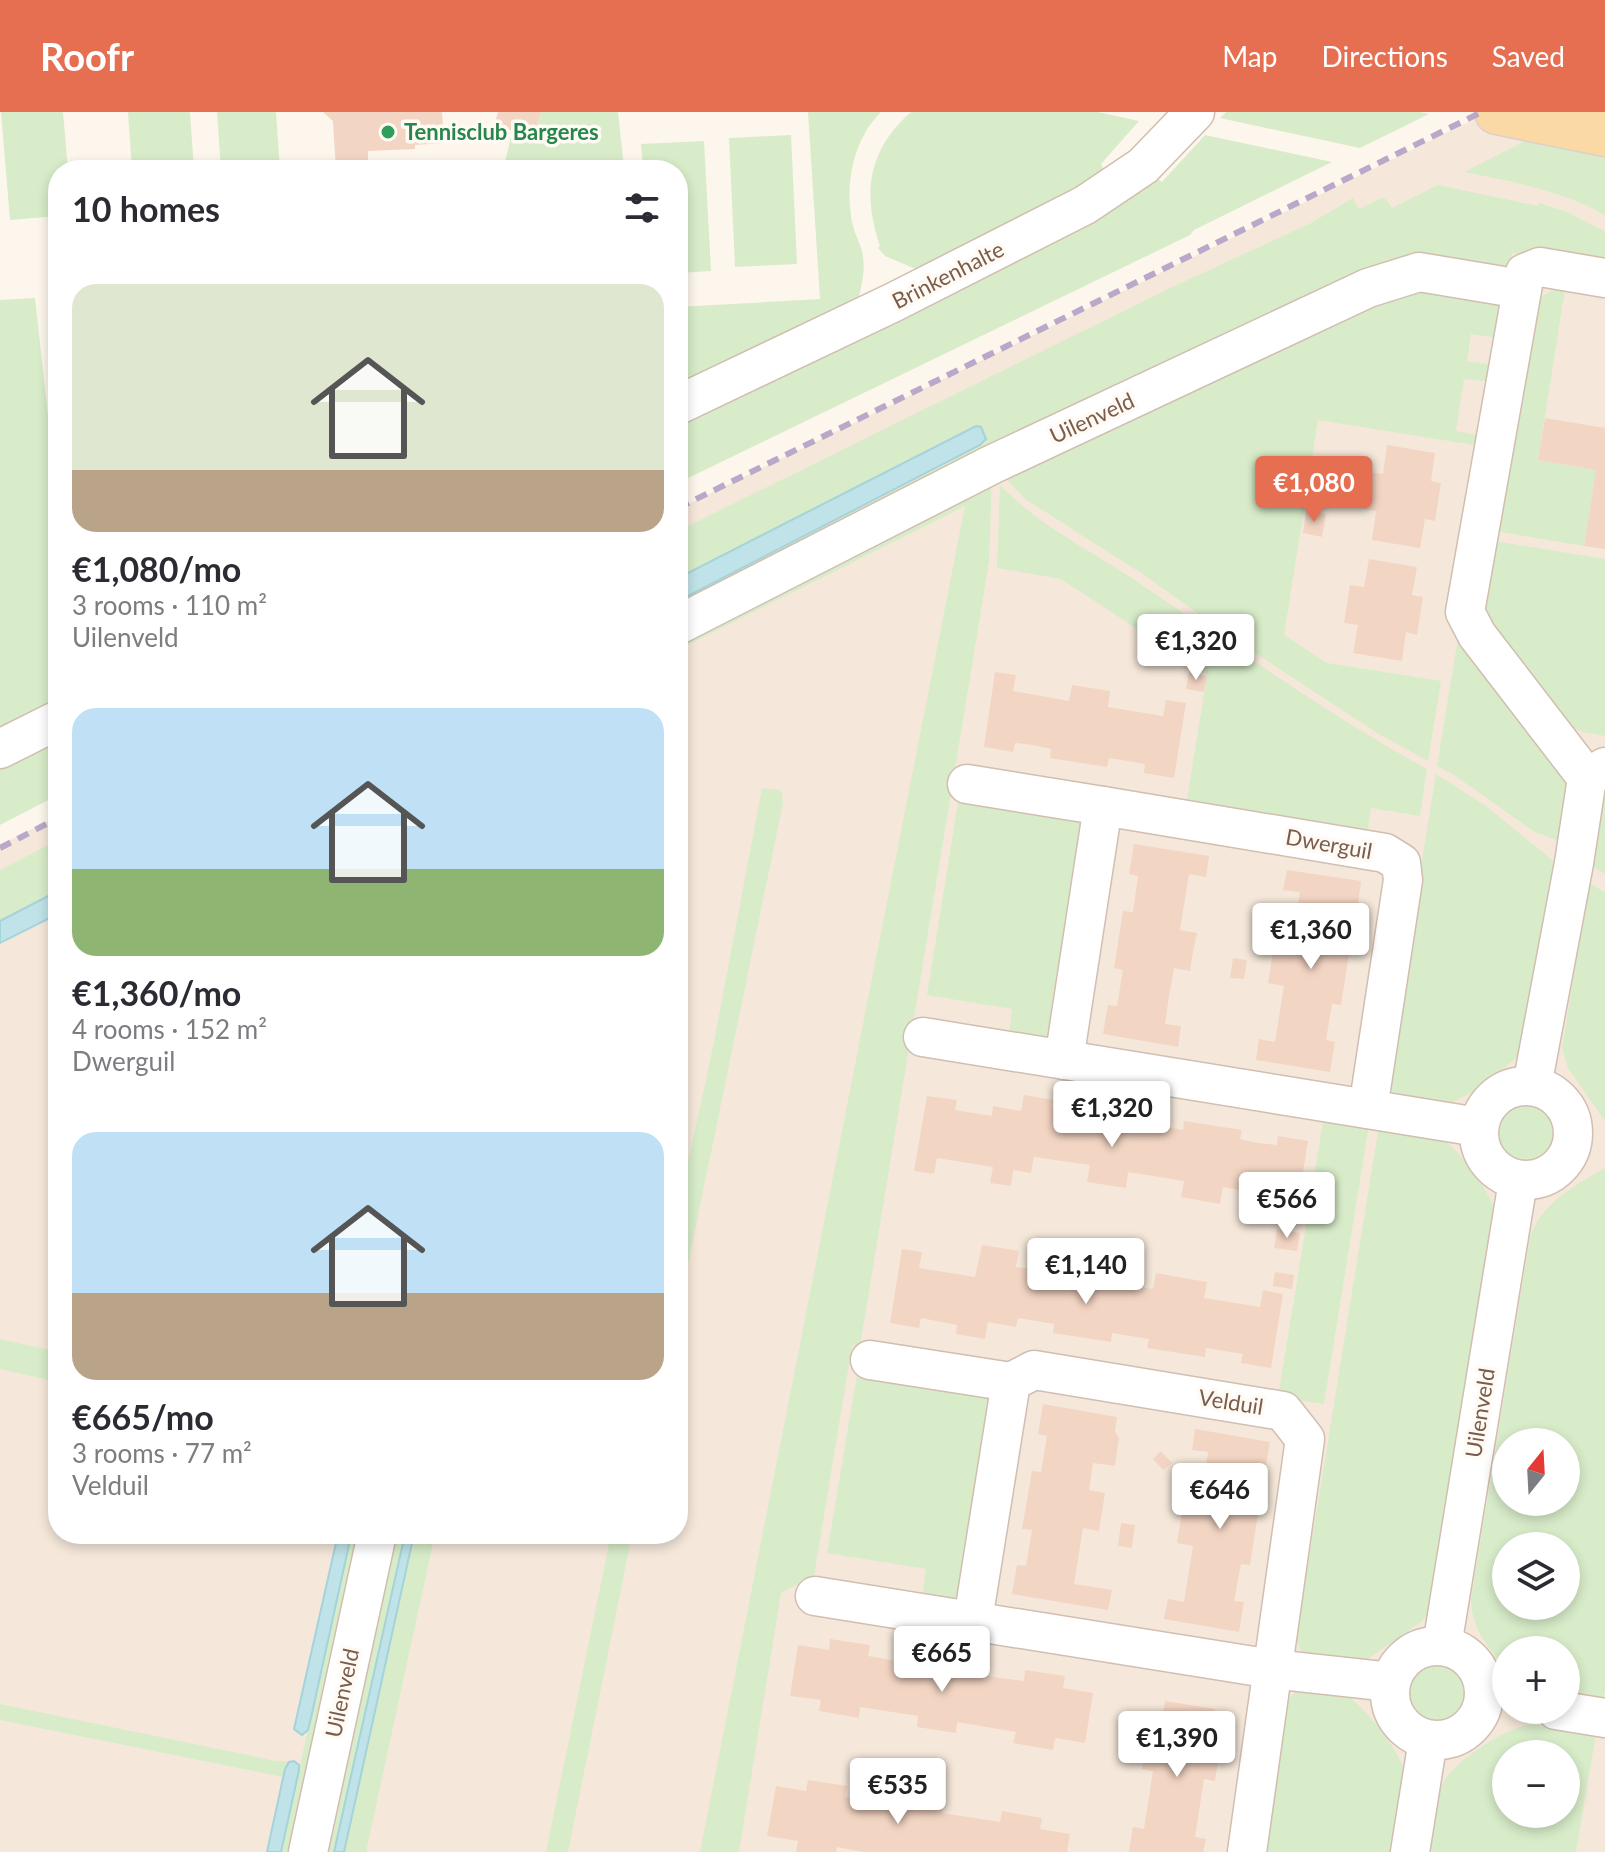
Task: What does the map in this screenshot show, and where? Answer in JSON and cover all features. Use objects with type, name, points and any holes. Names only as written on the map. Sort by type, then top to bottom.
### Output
[{"type":"main road","points":[[1497,112],[1605,134]]},
{"type":"street","name":"Brinkenhalte","points":[[688,400],[894,302],[1085,205],[1114,188],[1164,147],[1195,112]]},
{"type":"street","points":[[1532,1086],[1574,863],[1596,772],[1477,635],[1465,612],[1525,273],[1540,267],[1605,278]]},
{"type":"street","name":"Uilenveld","points":[[688,620],[991,465],[1368,288],[1419,272],[1521,289]]},
{"type":"street","points":[[0,749],[48,725]]},
{"type":"street","name":"Dwerguil","points":[[967,784],[1385,853],[1401,863],[1403,880],[1368,1109]]},
{"type":"street","points":[[1064,1060],[1103,806]]},
{"type":"street","points":[[923,1037],[1478,1127]]},
{"type":"street","points":[[1532,1086],[1558,1097],[1572,1122],[1589,1140],[1570,1152],[1562,1165],[1549,1175],[1534,1181],[1518,1181],[1492,1167],[1483,1155],[1478,1127],[1485,1109],[1497,1096],[1513,1087],[1532,1086]]},
{"type":"street","name":"Uilenveld","points":[[1442,1646],[1518,1181]]},
{"type":"street","name":"Velduil","points":[[870,1360],[1011,1382],[1034,1370],[1283,1411],[1305,1439],[1247,1852]]},
{"type":"street","points":[[973,1620],[1011,1382]]},
{"type":"street","name":"Uilenveld","points":[[308,1852],[375,1544]]},
{"type":"street","points":[[815,1596],[1272,1669],[1391,1682]]},
{"type":"street","points":[[1492,1696],[1478,1669],[1468,1658],[1456,1650],[1429,1646],[1404,1658],[1391,1682],[1390,1697],[1393,1712],[1402,1725],[1414,1735],[1428,1740],[1444,1740],[1459,1735],[1492,1702]]},
{"type":"street","points":[[1580,1714],[1605,1718]]},
{"type":"street","points":[[1410,1852],[1428,1740]]},
{"type":"shaded area","points":[[1489,112],[1605,112],[1605,1852],[0,1852],[0,845],[48,821],[48,1544],[688,1544],[688,504]]},
{"type":"green space","points":[[1,112],[63,112],[67,160],[48,160],[48,217],[10,220]]},
{"type":"green space","points":[[128,112],[190,112],[193,160],[131,160]]},
{"type":"green space","points":[[217,112],[276,112],[279,160],[220,160]]},
{"type":"green space","points":[[541,112],[618,112],[623,160],[505,160],[511,137],[532,143]]},
{"type":"green space","points":[[808,112],[881,112],[871,123],[858,149],[851,177],[852,222],[864,263],[858,300],[688,383],[688,306],[820,299]]},
{"type":"green space","points":[[911,112],[1098,112],[1139,121],[1101,164],[1104,170],[1112,171],[918,270],[885,256],[878,248],[871,208],[873,173],[878,157],[885,142]]},
{"type":"green space","points":[[1226,112],[1429,114],[1360,148],[1220,118]]},
{"type":"green space","points":[[791,135],[797,264],[735,267],[729,138]]},
{"type":"green space","points":[[1205,135],[1332,162],[1194,230],[1190,235],[688,478],[688,415],[1133,197],[1158,179],[1162,182]]},
{"type":"green space","points":[[1537,135],[1605,150],[1605,215],[1554,193],[1464,172]]},
{"type":"green space","points":[[704,141],[711,271],[688,272],[688,160],[642,160],[641,144]]},
{"type":"green space","points":[[1438,185],[1538,206],[1539,203],[1567,212],[1605,231],[1605,266],[1512,253],[1508,279],[1423,265],[688,612],[688,596],[950,462],[976,427],[688,573],[688,526],[1166,290],[1311,223],[1353,198],[1359,209],[1381,198],[1386,199],[1392,208]]},
{"type":"green space","points":[[1399,286],[1505,296],[1498,338],[1471,334],[1467,361],[1493,365],[1491,382],[1464,379],[1456,431],[1482,436],[1480,446],[1318,420],[1284,635],[1327,663],[1441,681],[1428,761],[1377,733],[1231,637],[1141,573],[1025,499],[1000,472]]},
{"type":"green space","points":[[1556,289],[1565,289],[1538,460],[1596,470],[1584,546],[1495,531],[1536,299]]},
{"type":"green space","points":[[35,298],[48,416],[48,709],[0,733],[0,300]]},
{"type":"green space","points":[[992,475],[989,562],[860,1346],[852,1346],[814,1576],[781,1593],[739,1852],[700,1852],[965,506],[688,645],[688,632]]},
{"type":"green space","points":[[1000,485],[1049,526],[1317,703],[1427,769],[1420,816],[1371,808],[1367,836],[1186,806],[1207,675],[1061,579],[997,568]]},
{"type":"green space","points":[[1494,541],[1605,559],[1605,736],[1572,727],[1489,629],[1483,610]]},
{"type":"green space","points":[[1459,632],[1561,773],[1567,790],[1561,842],[1533,831],[1437,766]]},
{"type":"green space","points":[[48,741],[48,800],[0,825],[0,765]]},
{"type":"green space","points":[[1436,774],[1486,806],[1557,864],[1522,1054],[1474,1091],[1446,1106],[1396,1096],[1390,1088],[1388,1068]]},
{"type":"green space","points":[[762,788],[781,790],[783,803],[688,1264],[688,1162]]},
{"type":"green space","points":[[960,790],[967,803],[1059,818],[1083,810],[1046,1042],[1009,1036],[1012,1009],[927,995]]},
{"type":"green space","points":[[1605,795],[1605,874],[1591,865]]},
{"type":"green space","points":[[48,845],[48,896],[0,921],[0,870]]},
{"type":"green space","points":[[1589,882],[1605,893],[1605,1121],[1568,1068],[1562,1048]]},
{"type":"green space","points":[[1530,1102],[1553,1112],[1563,1135],[1553,1158],[1530,1168],[1507,1158],[1497,1135],[1507,1112]]},
{"type":"green space","points":[[1324,1116],[1369,1124],[1324,1404],[1278,1397]]},
{"type":"green space","points":[[1379,1125],[1422,1131],[1444,1140],[1472,1170],[1497,1214],[1432,1609],[1421,1622],[1359,1665],[1307,1655],[1296,1639]]},
{"type":"green space","points":[[1605,1168],[1605,1689],[1602,1707],[1580,1703],[1580,1636],[1492,1636],[1492,1652],[1474,1620],[1471,1599],[1492,1471],[1492,1516],[1580,1516],[1580,1428],[1499,1428],[1530,1238],[1550,1205]]},
{"type":"green space","points":[[0,1339],[48,1350],[48,1380],[0,1369]]},
{"type":"green space","points":[[858,1368],[876,1380],[965,1395],[980,1385],[990,1387],[956,1601],[922,1597],[926,1569],[827,1553]]},
{"type":"green space","points":[[349,1544],[357,1544],[297,1852],[281,1852]]},
{"type":"green space","points":[[382,1544],[403,1544],[334,1852],[316,1852]]},
{"type":"green space","points":[[412,1544],[433,1544],[366,1852],[344,1852]]},
{"type":"green space","points":[[609,1544],[630,1544],[568,1852],[546,1852]]},
{"type":"green space","points":[[1433,1662],[1445,1662],[1462,1671],[1469,1682],[1469,1706],[1462,1717],[1445,1726],[1433,1726],[1421,1721],[1412,1712],[1407,1700],[1407,1688],[1412,1676],[1421,1667]]},
{"type":"green space","points":[[1302,1689],[1331,1689],[1348,1696],[1390,1742],[1406,1778],[1397,1852],[1260,1852],[1285,1703]]},
{"type":"green space","points":[[0,1704],[276,1761],[291,1761],[283,1777],[0,1720]]},
{"type":"green space","points":[[1533,1724],[1596,1734],[1576,1852],[1430,1852],[1442,1785],[1457,1766],[1492,1741],[1492,1828],[1580,1828],[1580,1740],[1493,1740]]},
{"type":"water","points":[[976,426],[981,427],[986,439],[980,445],[688,596],[688,573]]},
{"type":"water","points":[[48,896],[48,919],[0,943],[0,921]]},
{"type":"water","points":[[336,1544],[349,1544],[308,1730],[302,1735],[294,1729]]},
{"type":"water","points":[[403,1544],[412,1544],[344,1852],[334,1852]]},
{"type":"water","points":[[289,1762],[299,1765],[299,1770],[281,1852],[267,1852],[285,1769]]},
{"type":"building","name":"Tennisclub Bargeres","points":[[323,112],[442,112],[444,143],[415,145],[415,149],[368,151],[368,160],[335,160],[333,121]]},
{"type":"building","points":[[498,112],[541,112],[534,136],[494,126]]},
{"type":"building","points":[[1545,418],[1605,428],[1605,549],[1584,546],[1596,470],[1538,460]]},
{"type":"building","points":[[1387,445],[1435,453],[1431,481],[1441,483],[1435,521],[1425,519],[1420,548],[1372,540],[1376,511],[1363,509],[1366,490],[1369,472],[1383,474]]},
{"type":"building","points":[[1306,511],[1326,514],[1322,537],[1303,533]]},
{"type":"building","points":[[1369,559],[1417,567],[1412,595],[1423,597],[1417,635],[1406,632],[1402,661],[1353,653],[1358,625],[1344,623],[1350,585],[1364,587]]},
{"type":"building","points":[[995,672],[1016,675],[1013,691],[1069,701],[1072,685],[1110,691],[1108,707],[1163,716],[1166,700],[1186,703],[1174,778],[1144,773],[1145,764],[1109,758],[1107,767],[1050,758],[1051,749],[1033,745],[1015,743],[1013,752],[984,747]]},
{"type":"building","points":[[1189,673],[1207,676],[1204,692],[1186,689]]},
{"type":"building","points":[[1134,844],[1209,856],[1206,877],[1189,874],[1180,930],[1197,933],[1190,971],[1174,968],[1169,996],[1165,1024],[1181,1026],[1178,1047],[1103,1034],[1108,1005],[1117,1006],[1123,970],[1114,968],[1123,911],[1133,912],[1138,876],[1129,874]]},
{"type":"building","points":[[1287,870],[1361,881],[1357,911],[1347,910],[1341,946],[1350,948],[1341,1005],[1332,1004],[1326,1040],[1335,1042],[1330,1072],[1256,1060],[1259,1039],[1275,1042],[1284,986],[1268,983],[1274,945],[1290,948],[1300,892],[1283,890]]},
{"type":"building","points":[[1233,958],[1247,960],[1244,979],[1230,978]]},
{"type":"building","points":[[1024,1095],[1053,1100],[1052,1109],[1088,1115],[1090,1106],[1147,1115],[1146,1124],[1183,1130],[1184,1121],[1242,1130],[1240,1139],[1258,1143],[1277,1145],[1278,1136],[1308,1141],[1296,1216],[1275,1213],[1278,1197],[1223,1187],[1220,1204],[1181,1197],[1184,1181],[1128,1172],[1126,1188],[1087,1182],[1090,1165],[1034,1157],[1031,1173],[1013,1170],[1011,1186],[990,1183],[993,1167],[937,1158],[934,1174],[914,1171],[927,1096],[957,1100],[955,1110],[992,1116],[993,1106],[1021,1111]]},
{"type":"building","points":[[1277,1229],[1300,1233],[1297,1251],[1274,1248]]},
{"type":"building","points":[[982,1245],[1019,1251],[1016,1267],[1072,1276],[1074,1260],[1113,1266],[1110,1283],[1153,1289],[1156,1273],[1207,1282],[1204,1298],[1260,1307],[1263,1290],[1283,1294],[1271,1368],[1241,1363],[1243,1354],[1206,1348],[1205,1357],[1147,1348],[1149,1339],[1112,1333],[1111,1342],[1053,1333],[1054,1324],[1018,1318],[1016,1327],[988,1322],[985,1339],[956,1334],[957,1325],[921,1318],[919,1328],[890,1323],[902,1249],[922,1252],[919,1268],[975,1277]]},
{"type":"building","points":[[1275,1272],[1294,1275],[1292,1289],[1273,1286]]},
{"type":"building","points":[[1043,1404],[1117,1417],[1115,1432],[1119,1438],[1115,1466],[1093,1463],[1089,1490],[1105,1493],[1099,1531],[1083,1528],[1074,1584],[1112,1590],[1108,1610],[1012,1594],[1017,1565],[1026,1566],[1032,1530],[1022,1529],[1032,1471],[1041,1472],[1047,1436],[1038,1434]]},
{"type":"building","points":[[1195,1429],[1270,1442],[1265,1471],[1256,1470],[1250,1506],[1259,1508],[1250,1565],[1241,1564],[1234,1601],[1244,1602],[1239,1632],[1164,1619],[1168,1599],[1184,1602],[1193,1546],[1177,1543],[1183,1505],[1199,1508],[1204,1480],[1208,1452],[1192,1450]]},
{"type":"building","points":[[1161,1451],[1172,1463],[1163,1470],[1153,1459]]},
{"type":"building","points":[[1121,1523],[1135,1525],[1132,1548],[1118,1546]]},
{"type":"building","points":[[830,1639],[870,1645],[868,1656],[897,1661],[927,1665],[928,1654],[967,1661],[966,1672],[994,1677],[1024,1681],[1025,1670],[1065,1676],[1063,1688],[1093,1693],[1085,1743],[1055,1738],[1053,1750],[1013,1743],[1016,1732],[957,1722],[956,1733],[917,1727],[918,1716],[860,1707],[859,1718],[819,1711],[821,1700],[790,1696],[798,1645],[829,1650]]},
{"type":"building","points":[[1165,1701],[1215,1709],[1210,1740],[1221,1742],[1215,1781],[1204,1779],[1195,1837],[1206,1839],[1203,1852],[1129,1852],[1133,1827],[1144,1829],[1153,1771],[1142,1769],[1149,1730],[1160,1732]]},
{"type":"building","points":[[808,1780],[847,1786],[845,1797],[903,1807],[905,1796],[944,1802],[942,1813],[1000,1822],[1002,1811],[1042,1818],[1040,1829],[1070,1834],[1067,1852],[864,1852],[837,1847],[836,1852],[796,1852],[798,1841],[767,1836],[776,1786],[806,1791]]},
{"type":"railway","points":[[688,503],[1482,112]]},
{"type":"railway","points":[[0,848],[48,823]]},
{"type":"place","name":"Tennisclub Bargeres","points":[[388,132]]}]
